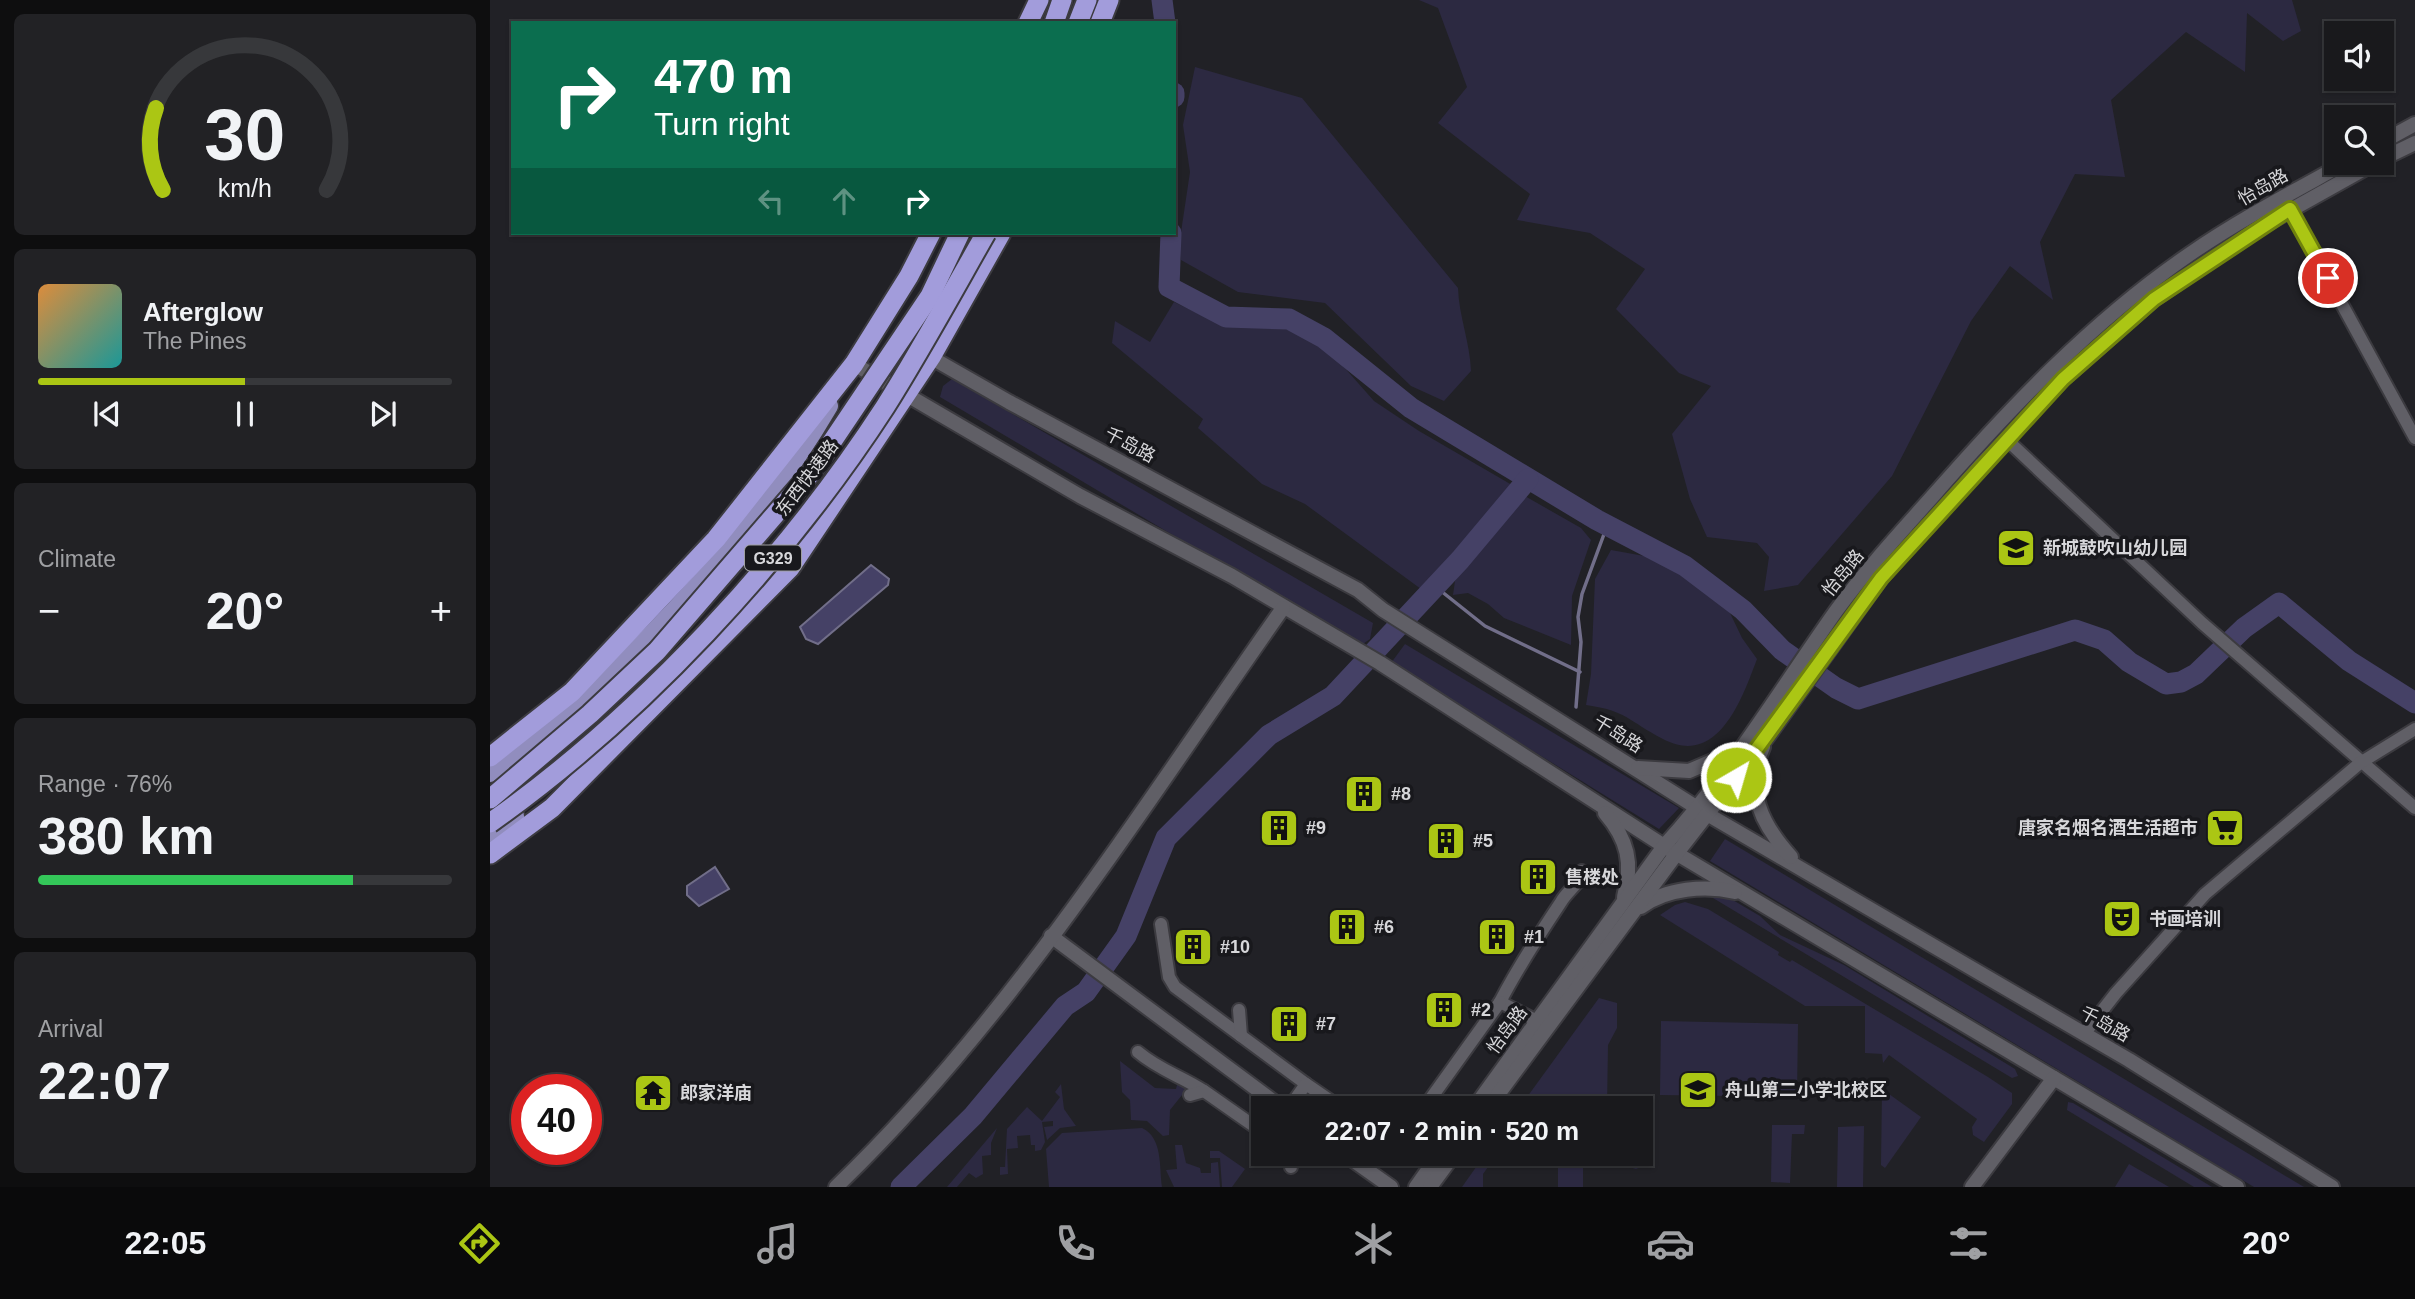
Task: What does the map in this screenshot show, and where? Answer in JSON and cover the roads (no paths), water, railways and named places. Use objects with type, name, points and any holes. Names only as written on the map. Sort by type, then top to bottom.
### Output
[{"type":"highway","points":[[1029,21],[1038,0]]},
{"type":"highway","points":[[1056,21],[1062,0]]},
{"type":"highway","points":[[1079,21],[1087,0]]},
{"type":"highway","points":[[1101,21],[1109,0]]},
{"type":"highway","points":[[490,757],[572,692],[716,539],[854,364],[930,235]]},
{"type":"highway","name":"东西快速路","points":[[490,799],[590,714],[657,651],[811,472],[929,296],[959,235]]},
{"type":"highway","name":"东西快速路","points":[[490,824],[543,786],[645,695],[778,552],[884,408],[985,235]]},
{"type":"highway","points":[[490,854],[552,808],[790,568],[931,357],[1000,235]]},
{"type":"main road","points":[[490,773],[578,704],[702,584],[795,465],[854,364]]},
{"type":"main road","points":[[490,835],[596,752],[702,643],[785,554],[907,394]]},
{"type":"street","points":[[2394,135],[2415,124]]},
{"type":"street","points":[[2394,153],[2415,143]]},
{"type":"street","name":"怡岛路","points":[[1483,1096],[1537,1021],[1627,909],[1670,849],[1703,811],[1745,745],[1790,693],[1813,646],[1837,611],[1962,463],[2090,333],[2189,255],[2325,175]]},
{"type":"street","points":[[1802,869],[1770,831],[1756,805],[1756,774],[1768,736],[1790,693],[1829,650],[1881,578],[2063,379],[2154,299],[2290,209],[2353,175]]},
{"type":"street","points":[[2290,209],[2415,438]]},
{"type":"street","name":"千岛路","points":[[877,327],[1009,402],[1358,590],[1383,610],[1703,811],[2084,1034],[2332,1187]]},
{"type":"street","points":[[854,364],[1080,496],[1232,576],[1380,663],[1670,849],[2237,1187]]},
{"type":"street","points":[[2006,439],[2202,624],[2415,808]]},
{"type":"street","points":[[836,1187],[919,1103],[1051,936],[1283,608]]},
{"type":"street","points":[[2084,1034],[2116,993],[2206,894],[2360,763],[2412,731]]},
{"type":"street","points":[[1703,811],[1768,736]]},
{"type":"street","points":[[1636,768],[1689,771],[1716,761],[1745,745]]},
{"type":"street","points":[[1496,1096],[1627,909],[1629,855],[1618,829],[1592,799]]},
{"type":"street","points":[[1433,1096],[1500,1002],[1533,942],[1564,897],[1580,881],[1582,871]]},
{"type":"street","points":[[1627,909],[1677,892],[1710,888],[1745,894]]},
{"type":"street","points":[[1161,924],[1168,977],[1175,987],[1324,1096]]},
{"type":"street","points":[[1051,936],[1267,1096]]},
{"type":"street","points":[[1500,1002],[1537,1021]]},
{"type":"street","points":[[1239,1010],[1241,1036]]},
{"type":"street","points":[[1138,1052],[1157,1069],[1179,1074],[1251,1124]]},
{"type":"street","points":[[1972,1187],[2054,1078]]},
{"type":"street","points":[[1298,1096],[1306,1084]]},
{"type":"street","points":[[1190,1096],[1203,1091]]},
{"type":"street","points":[[1361,1166],[1391,1187]]},
{"type":"street","points":[[1416,1187],[1431,1166]]},
{"type":"street","points":[[1430,1187],[1445,1166]]},
{"type":"waterway","points":[[1162,0],[1165,21]]},
{"type":"waterway","points":[[1171,235],[1169,287],[1226,317],[1289,319],[1324,338],[1411,408],[1597,520],[1685,566],[1743,610],[1782,650],[1836,688],[1858,699],[2075,630],[2104,640],[2129,662],[2166,684],[2181,682],[2196,674],[2244,628],[2279,603],[2349,661],[2415,703]]},
{"type":"waterway","points":[[901,1187],[973,1116],[1065,1006],[1086,992],[1126,936],[1166,838],[1269,735],[1333,696],[1460,560],[1528,479]]},
{"type":"waterway","points":[[1576,707],[1581,642],[1578,617],[1582,594],[1607,526]]},
{"type":"waterway","points":[[1436,587],[1485,626],[1580,672]]},
{"type":"place","name":"新城鼓吹山幼儿园","points":[[2016,548]]},
{"type":"place","name":"#8","points":[[1364,794]]},
{"type":"place","name":"#9","points":[[1279,828]]},
{"type":"place","name":"唐家名烟名酒生活超市","points":[[2225,828]]},
{"type":"place","name":"#5","points":[[1446,841]]},
{"type":"place","name":"售楼处","points":[[1538,877]]},
{"type":"place","name":"书画培训","points":[[2122,919]]},
{"type":"place","name":"#6","points":[[1347,927]]},
{"type":"place","name":"#1","points":[[1497,937]]},
{"type":"place","name":"#10","points":[[1193,947]]},
{"type":"place","name":"#2","points":[[1444,1010]]},
{"type":"place","name":"#7","points":[[1289,1024]]},
{"type":"place","name":"舟山第二小学北校区","points":[[1698,1090]]},
{"type":"place","name":"郎家洋庙","points":[[653,1093]]}]
